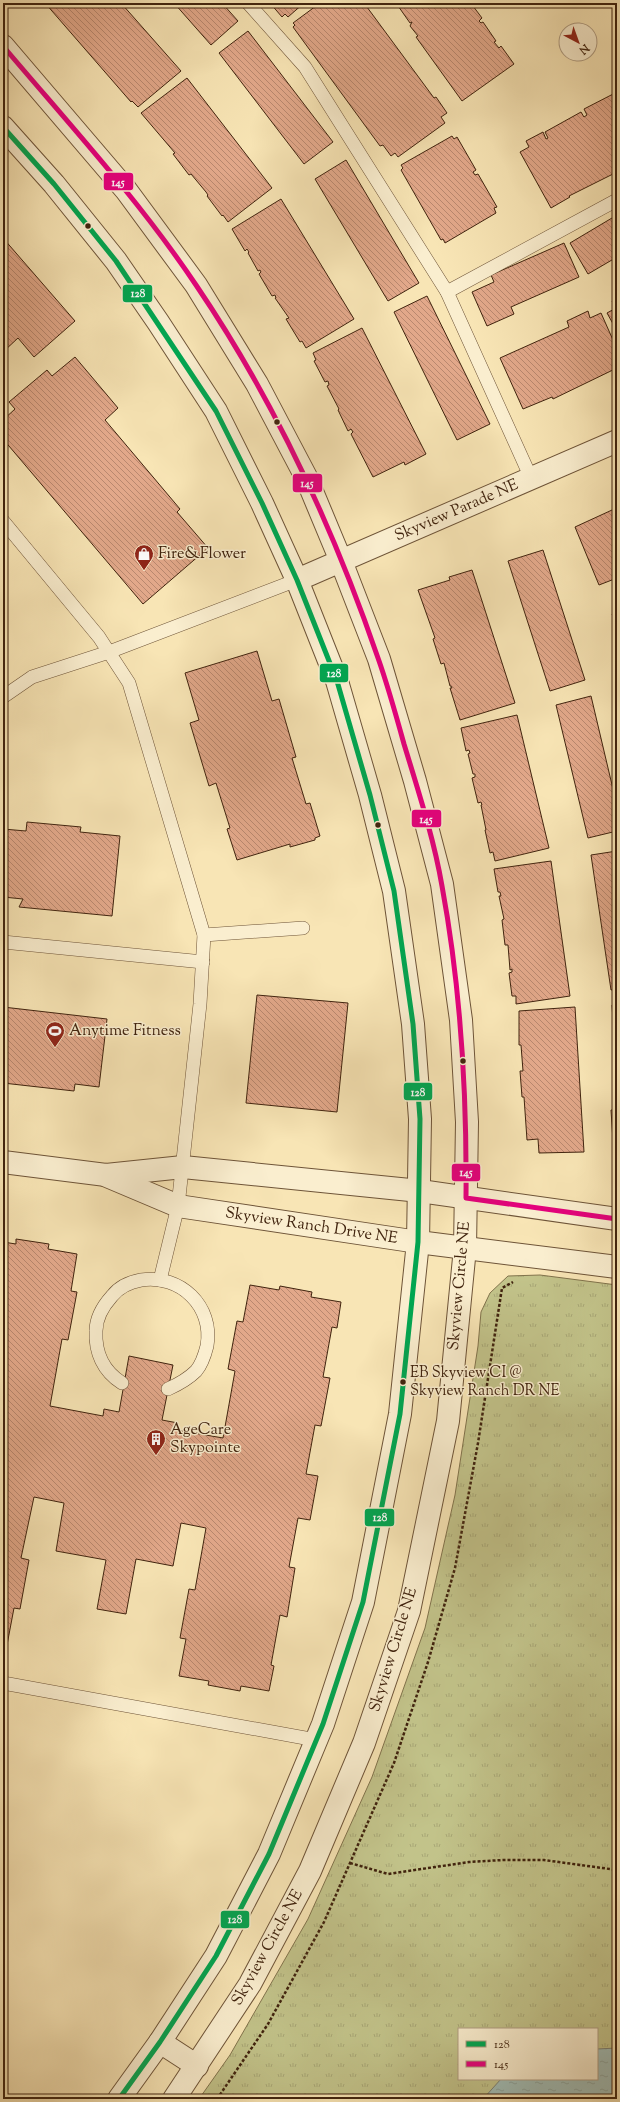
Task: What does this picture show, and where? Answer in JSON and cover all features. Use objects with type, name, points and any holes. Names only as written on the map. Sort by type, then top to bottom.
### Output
[{"type":"street","name":"Skyview Circle NE","points":[[3,46],[126,190],[196,285],[261,391],[306,477],[342,561],[378,659],[415,781],[442,884],[460,1020],[467,1122],[465,1248],[448,1421],[409,1611],[364,1743],[310,1871],[250,1984],[174,2099]]},
{"type":"street","points":[[3,127],[54,184],[116,261],[216,411],[262,502],[297,580],[337,681],[370,796],[394,892],[413,1024],[420,1119],[418,1242],[400,1414],[363,1602],[316,1740],[265,1861],[216,1956],[160,2042],[119,2099]]},
{"type":"street","name":"Skyview Parade NE","points":[[297,580],[617,441]]},
{"type":"street","name":"Skyview Ranch Drive NE","points":[[3,1162],[106,1175],[183,1167],[420,1191],[617,1219]]},
{"type":"street","name":"Skyview Ranch Drive NE","points":[[106,1175],[178,1206],[418,1242],[617,1267]]},
{"type":"street","points":[[160,2042],[197,2066]]},
{"type":"lane","points":[[248,3],[305,67],[447,292],[530,478]]},
{"type":"lane","points":[[447,292],[617,200]]},
{"type":"lane","points":[[3,521],[99,637],[129,683],[204,934],[200,1004],[183,1167],[178,1206],[160,1280]]},
{"type":"lane","points":[[3,697],[32,677],[109,652],[297,580]]},
{"type":"lane","points":[[204,934],[303,928]]},
{"type":"lane","points":[[3,942],[203,962]]},
{"type":"lane","points":[[122,1382],[113,1377],[101,1362],[95,1343],[96,1324],[104,1306],[116,1291],[133,1282],[152,1279],[160,1280],[172,1282],[187,1291],[199,1304],[206,1320],[208,1337],[205,1354],[197,1370],[184,1382],[168,1389]]},
{"type":"lane","points":[[3,1683],[316,1740]]},
{"type":"path","points":[[350,1863],[388,1874],[469,1862],[503,1860],[544,1860],[617,1870]]},
{"type":"green space","points":[[540,1275],[617,1285],[617,2099],[199,2099],[230,2055],[308,1919],[372,1777],[425,1628],[455,1495],[478,1346],[481,1312],[490,1293],[508,1276]]},
{"type":"water","points":[[617,2048],[617,2099],[483,2099],[500,2080],[598,2080],[598,2049]]},
{"type":"building","points":[[45,3],[121,3],[181,71],[138,107],[132,101],[131,102]]},
{"type":"building","points":[[174,3],[222,3],[238,21],[211,45]]},
{"type":"building","points":[[270,3],[304,3],[288,17],[285,14],[282,17]]},
{"type":"building","points":[[320,3],[364,3],[434,98],[436,97],[447,113],[441,117],[445,123],[398,157],[395,153],[391,156],[383,145],[380,146],[293,27],[295,25],[293,23]]},
{"type":"building","points":[[396,3],[475,3],[473,6],[482,18],[479,21],[481,23],[483,22],[496,41],[494,42],[499,48],[501,46],[514,64],[462,101],[416,37],[418,36],[410,26],[412,22],[410,23]]},
{"type":"building","points":[[248,31],[333,142],[304,164],[219,53]]},
{"type":"building","points":[[187,78],[272,188],[228,222],[207,196],[208,195],[206,192],[191,174],[189,175],[173,154],[175,153],[141,113]]},
{"type":"building","points":[[617,92],[617,172],[615,169],[615,173],[569,196],[570,197],[551,208],[520,152],[529,147],[526,141],[543,132],[546,139],[548,138],[545,132],[581,112],[584,117],[587,115],[584,109]]},
{"type":"building","points":[[452,136],[454,139],[457,137],[476,170],[473,172],[475,175],[478,174],[497,207],[494,208],[496,213],[445,243],[443,239],[441,240],[401,170],[403,168],[401,165]]},
{"type":"building","points":[[346,160],[419,283],[388,301],[315,179]]},
{"type":"building","points":[[281,199],[354,319],[306,348],[302,341],[300,342],[286,319],[289,318],[275,298],[275,295],[272,296],[259,274],[261,272],[260,270],[258,271],[248,253],[249,252],[247,249],[245,251],[232,229]]},
{"type":"building","points":[[617,215],[617,257],[588,274],[570,243]]},
{"type":"building","points":[[3,238],[75,321],[34,357],[18,338],[3,352]]},
{"type":"building","points":[[564,243],[579,277],[511,307],[514,314],[487,326],[472,292],[494,282],[491,275]]},
{"type":"building","points":[[427,296],[490,424],[457,440],[394,312]]},
{"type":"building","points":[[617,298],[617,331],[607,313],[616,308],[612,301]]},
{"type":"building","points":[[588,311],[590,318],[601,313],[617,349],[617,368],[553,399],[552,397],[523,409],[500,358],[569,327],[567,321]]},
{"type":"building","points":[[362,328],[426,454],[405,465],[404,462],[373,477],[351,434],[353,432],[351,429],[348,431],[338,410],[339,409],[327,386],[329,385],[328,381],[325,382],[314,361],[316,360],[313,353]]},
{"type":"building","points":[[75,357],[118,408],[105,420],[180,509],[177,512],[208,548],[143,604],[3,439],[3,420],[15,409],[9,402],[47,370],[52,376]]},
{"type":"building","points":[[617,509],[617,578],[599,585],[575,527]]},
{"type":"building","points":[[543,550],[585,680],[550,691],[508,561]]},
{"type":"building","points":[[472,570],[515,703],[460,720],[444,663],[441,664],[433,639],[435,638],[418,590],[450,580],[449,577]]},
{"type":"building","points":[[617,612],[617,624],[612,614]]},
{"type":"building","points":[[257,651],[272,701],[279,699],[296,757],[292,758],[306,804],[310,803],[320,836],[315,838],[315,840],[290,847],[290,844],[237,860],[227,829],[230,828],[216,783],[209,786],[190,723],[199,720],[185,673]]},
{"type":"building","points":[[591,696],[617,806],[617,831],[588,838],[556,705]]},
{"type":"building","points":[[517,715],[549,848],[495,861],[493,852],[490,853],[482,805],[481,802],[478,803],[472,778],[475,777],[475,774],[473,774],[468,754],[470,753],[469,750],[466,751],[461,728]]},
{"type":"building","points":[[27,822],[81,827],[80,832],[120,836],[112,916],[19,907],[23,899],[3,897],[3,829],[26,831]]},
{"type":"building","points":[[617,851],[617,989],[611,990],[591,855]]},
{"type":"building","points":[[551,861],[570,996],[516,1004],[516,996],[512,996],[509,973],[512,972],[512,969],[510,970],[508,945],[505,945],[502,920],[504,919],[499,896],[501,896],[500,892],[498,892],[494,869]]},
{"type":"building","points":[[257,995],[348,1003],[337,1112],[246,1103]]},
{"type":"building","points":[[617,1004],[617,1082],[612,1005]]},
{"type":"building","points":[[3,1007],[107,1019],[99,1087],[75,1084],[74,1091],[3,1083]]},
{"type":"building","points":[[575,1007],[584,1152],[539,1153],[538,1139],[527,1140],[524,1097],[522,1097],[520,1071],[523,1071],[521,1045],[519,1045],[519,1011]]},
{"type":"building","points":[[611,1110],[617,1110],[617,1141],[613,1141]]},
{"type":"building","name":"AgeCare Skypointe","points":[[16,1239],[49,1244],[48,1249],[77,1254],[71,1291],[77,1292],[68,1340],[62,1339],[50,1406],[103,1416],[104,1409],[119,1412],[129,1356],[173,1365],[162,1420],[178,1423],[177,1430],[223,1438],[235,1371],[228,1369],[237,1321],[243,1322],[250,1285],[279,1290],[280,1286],[312,1292],[311,1297],[341,1302],[337,1328],[332,1327],[323,1377],[330,1378],[321,1426],[315,1425],[306,1474],[318,1476],[310,1520],[298,1518],[289,1567],[295,1568],[287,1617],[280,1615],[271,1665],[274,1666],[269,1691],[241,1686],[240,1691],[208,1685],[209,1681],[179,1676],[186,1639],[180,1638],[189,1589],[195,1590],[206,1528],[181,1523],[173,1566],[136,1559],[126,1614],[97,1609],[106,1560],[56,1551],[64,1503],[34,1497],[21,1558],[29,1560],[20,1609],[14,1608],[7,1645],[3,1644],[3,1242],[16,1244]]},
{"type":"transit line","name":"145","points":[[3,46],[78,133],[127,193],[151,223],[196,285],[251,373],[276,419],[342,561],[385,679],[439,868],[449,925],[462,1041],[466,1198],[617,1219]]},
{"type":"transit line","name":"128","points":[[3,127],[54,184],[116,261],[216,411],[262,503],[297,580],[337,681],[370,795],[394,891],[413,1024],[420,1119],[418,1242],[400,1414],[363,1602],[323,1724],[269,1854],[216,1956],[160,2042],[119,2099]]},
{"type":"place","name":"Fire&Flower","points":[[144,571]]},
{"type":"place","name":"Anytime Fitness","points":[[55,1048]]},
{"type":"place","name":"EB Skyview CI @ Skyview Ranch DR NE","points":[[403,1382]]},
{"type":"place","name":"AgeCare Skypointe","points":[[156,1456]]}]
